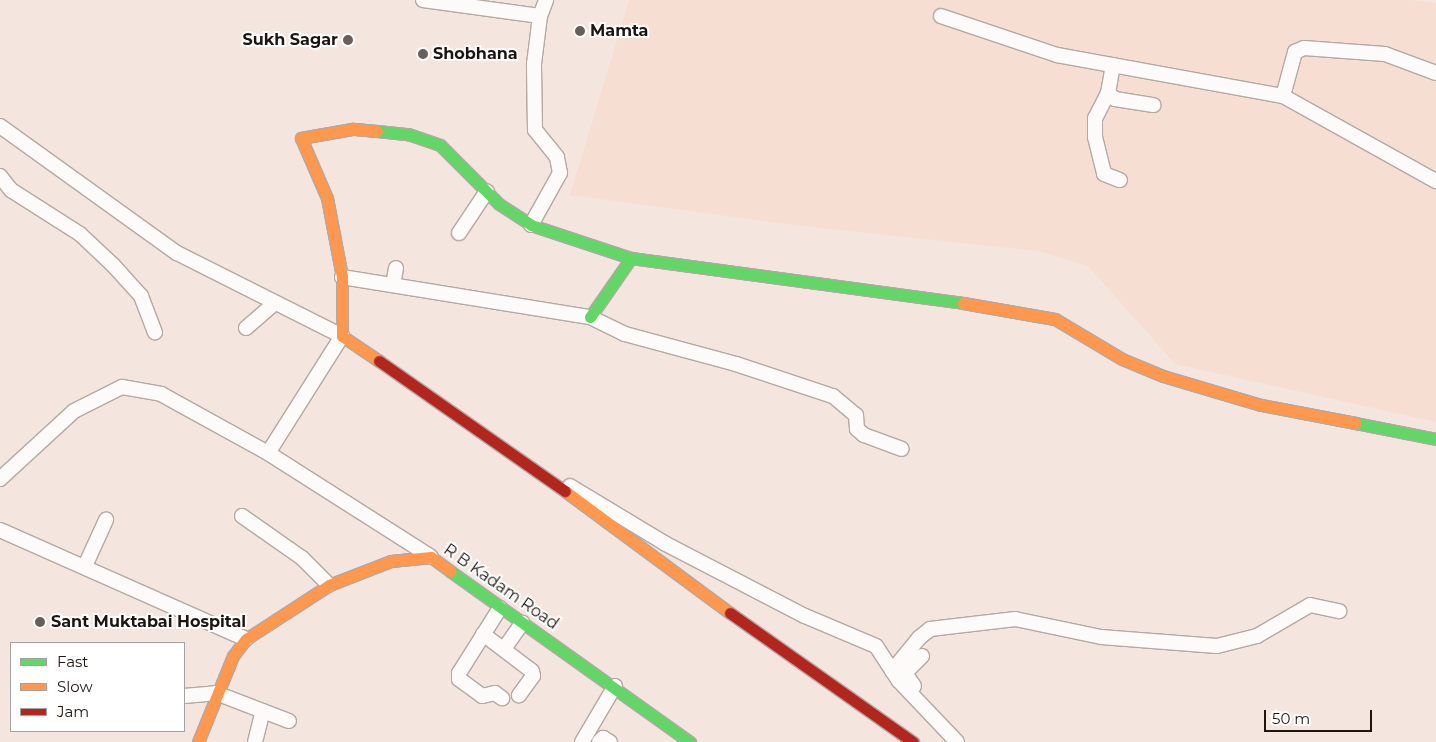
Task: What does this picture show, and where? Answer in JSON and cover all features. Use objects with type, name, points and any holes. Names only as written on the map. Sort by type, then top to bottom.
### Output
[{"type":"street","points":[[422,0],[459,2],[540,16]]},
{"type":"street","points":[[531,225],[560,173],[557,157],[535,130],[534,64],[540,16],[546,0]]},
{"type":"street","points":[[941,16],[1057,55],[1283,96],[1436,181]]},
{"type":"street","points":[[1283,96],[1295,52],[1304,48],[1385,54],[1436,73]]},
{"type":"street","points":[[1113,65],[1108,93],[1095,118],[1095,137],[1104,174],[1120,180]]},
{"type":"street","points":[[1108,93],[1115,99],[1154,105]]},
{"type":"street","points":[[268,453],[342,336],[342,277],[327,198],[301,138],[352,128],[408,134],[440,145],[499,204],[531,225],[631,258],[679,267],[1023,311],[1055,319],[1122,359],[1172,378],[1261,405],[1436,439]]},
{"type":"street","points":[[2,133],[177,253],[274,304],[342,336],[531,466],[671,572],[914,742]]},
{"type":"street","points":[[0,176],[11,190],[80,234],[113,265],[141,296],[155,332]]},
{"type":"street","points":[[459,234],[487,192]]},
{"type":"street","points":[[590,317],[631,258]]},
{"type":"street","points":[[393,285],[396,268]]},
{"type":"street","points":[[342,277],[590,317],[625,334],[736,364],[833,396],[856,415],[857,429],[864,435],[902,449]]},
{"type":"street","points":[[246,328],[274,304]]},
{"type":"street","points":[[0,479],[74,411],[122,387],[161,394],[268,453],[431,557]]},
{"type":"street","points":[[531,466],[576,489],[664,543],[805,616],[876,646],[892,670],[912,689],[957,742]]},
{"type":"street","points":[[242,516],[302,558],[329,585]]},
{"type":"street","points":[[85,566],[106,520]]},
{"type":"street","points":[[0,530],[85,566],[246,639]]},
{"type":"street","name":"R B Kadam Road","points":[[198,742],[216,693],[233,656],[246,639],[329,585],[391,561],[431,557],[500,608],[615,686],[690,742]]},
{"type":"street","points":[[892,670],[918,638],[930,629],[1015,619],[1101,637],[1217,646],[1257,636],[1310,606],[1339,612]]},
{"type":"street","points":[[500,608],[459,673],[459,678],[482,696],[495,693],[502,698]]},
{"type":"street","points":[[504,650],[522,623]]},
{"type":"street","points":[[483,634],[532,671],[533,676],[519,695]]},
{"type":"street","points":[[922,656],[905,673],[912,689],[936,706]]},
{"type":"street","points":[[586,741],[615,686]]},
{"type":"street","points":[[185,696],[216,693],[289,721]]},
{"type":"street","points":[[254,742],[263,711]]},
{"type":"street","points":[[598,742],[603,738],[610,742]]},
{"type":"shaded area","points":[[629,0],[1410,0],[1436,3],[1436,422],[1175,364],[1088,266],[1038,251],[793,225],[570,195]]},
{"type":"traffic: fast","points":[[377,131],[408,134],[440,145],[499,204],[531,225],[631,258]]},
{"type":"traffic: fast","points":[[590,317],[631,258],[963,303]]},
{"type":"traffic: fast","points":[[1355,423],[1436,439]]},
{"type":"traffic: fast","points":[[450,571],[690,742]]},
{"type":"traffic: slow","points":[[377,131],[352,129],[301,138],[327,198],[342,277],[342,336],[379,361]]},
{"type":"traffic: slow","points":[[963,303],[1055,319],[1122,359],[1163,376],[1261,405],[1355,423]]},
{"type":"traffic: slow","points":[[565,491],[730,613]]},
{"type":"traffic: slow","points":[[198,742],[233,656],[246,639],[329,585],[391,561],[431,557],[450,571]]},
{"type":"traffic: jam","points":[[379,361],[565,491]]},
{"type":"traffic: jam","points":[[730,613],[913,742]]},
{"type":"place","name":"Mamta","points":[[580,31]]},
{"type":"place","name":"Sukh Sagar","points":[[348,40]]},
{"type":"place","name":"Shobhana","points":[[423,54]]},
{"type":"place","name":"Sant Muktabai Hospital","points":[[40,622]]}]
